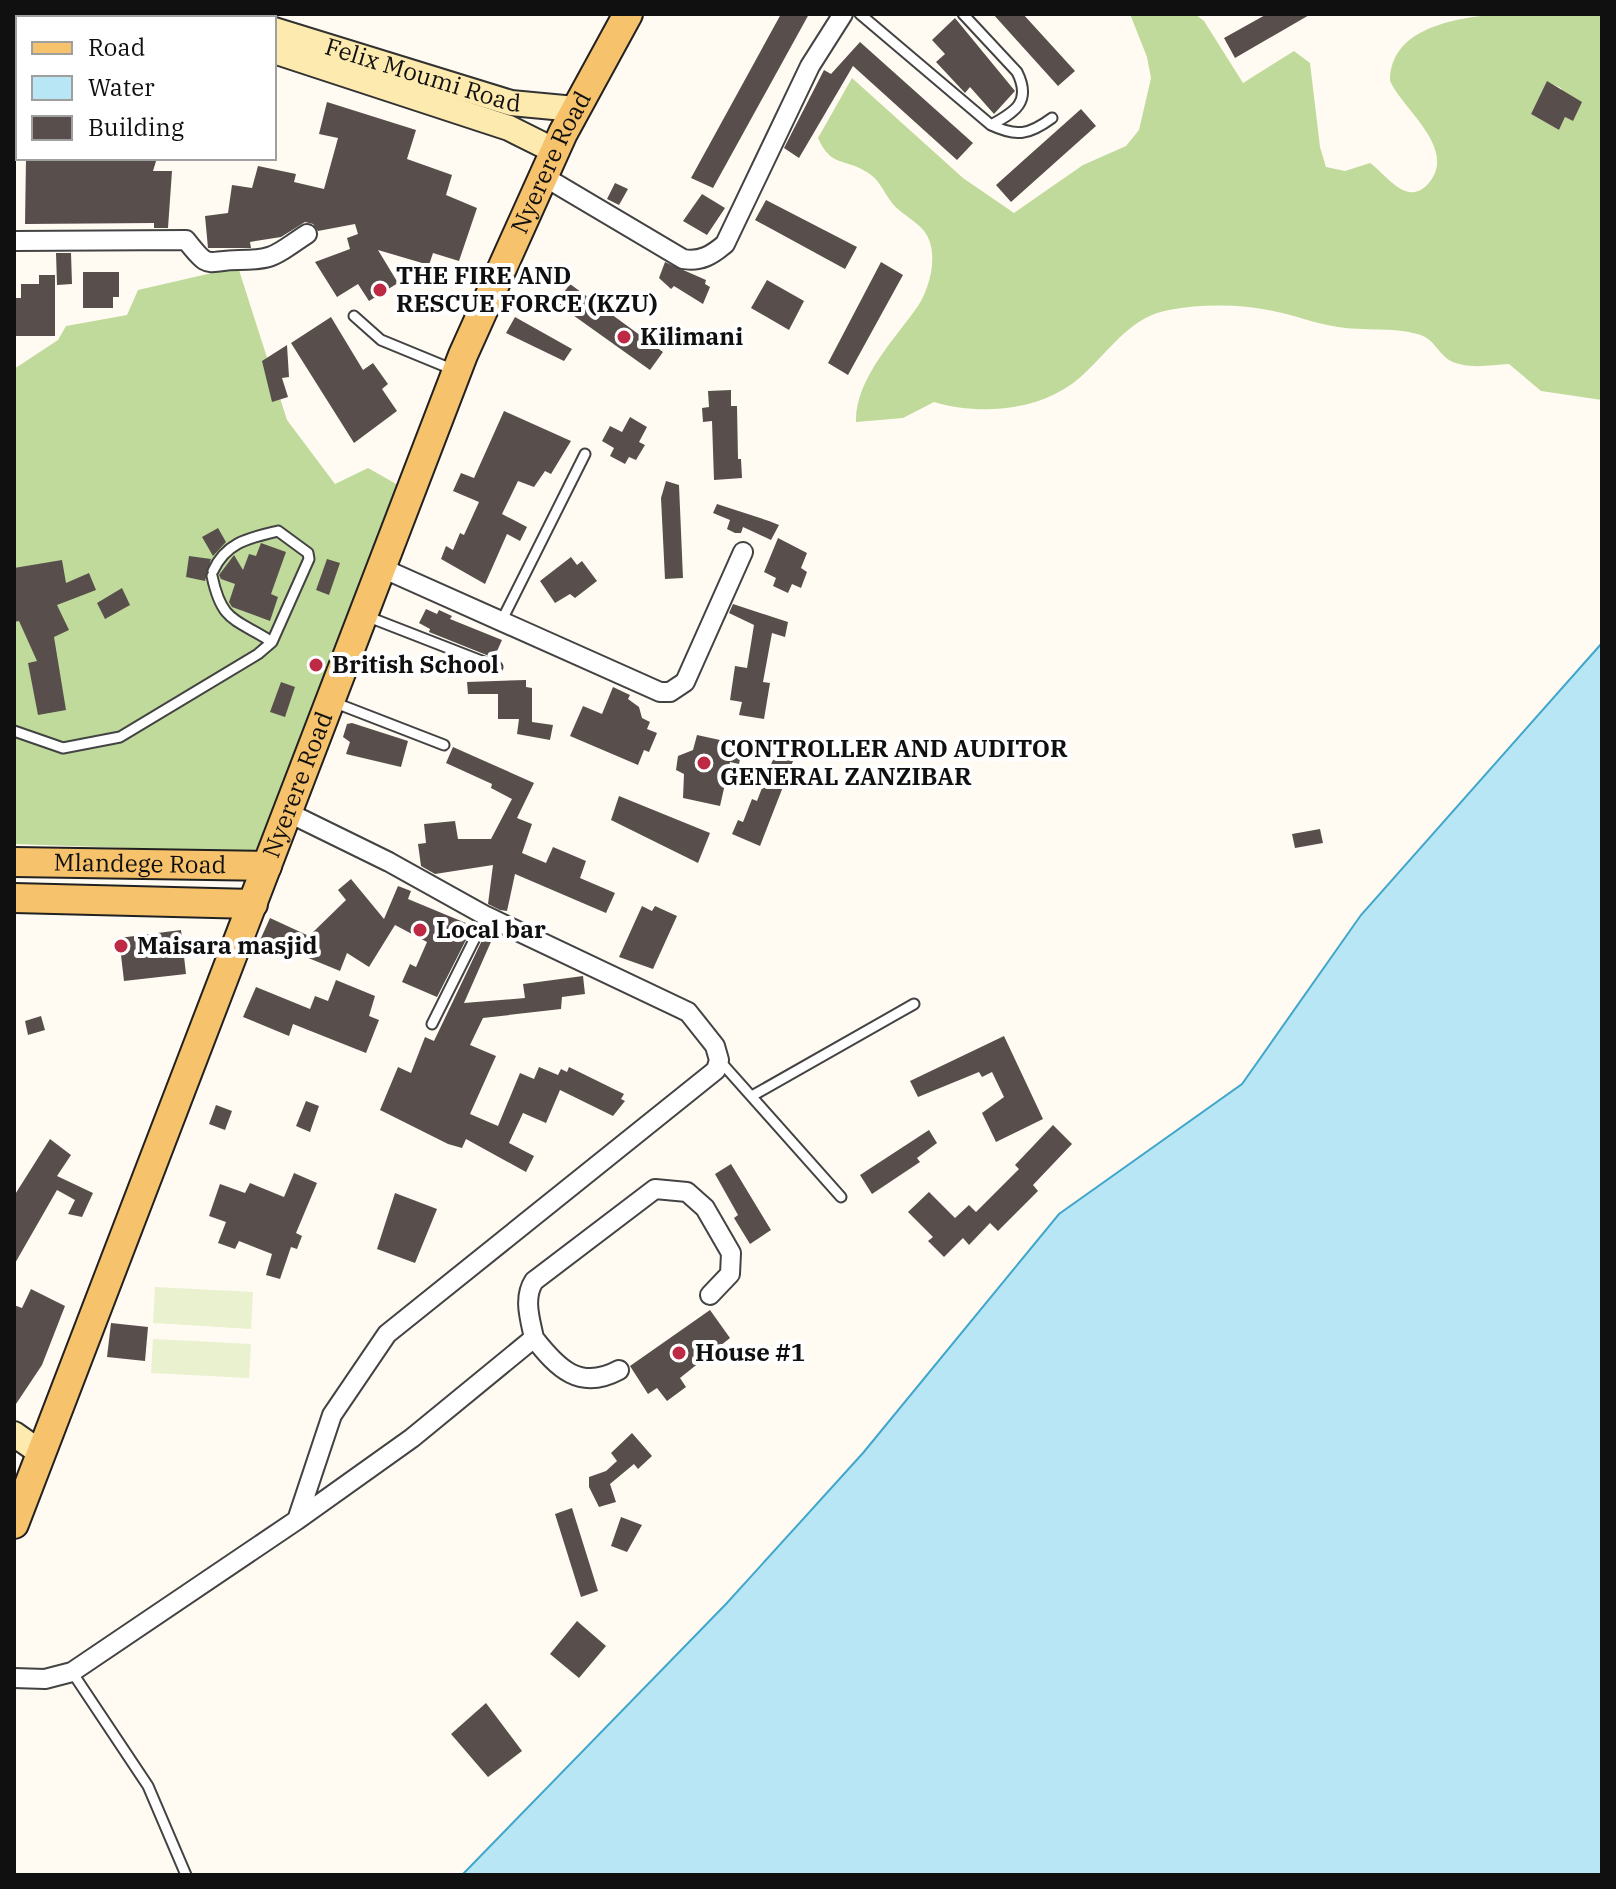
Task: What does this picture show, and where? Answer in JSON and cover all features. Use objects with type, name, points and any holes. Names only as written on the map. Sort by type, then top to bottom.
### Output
[{"type":"main road","name":"Nyerere Road","points":[[14,1524],[457,372],[575,109],[628,14]]},
{"type":"main road","name":"Felix Moumi Road","points":[[276,31],[511,103],[575,109]]},
{"type":"main road","name":"Felix Moumi Road","points":[[276,52],[509,128],[549,164]]},
{"type":"main road","name":"Mlandege Road","points":[[14,862],[267,866]]},
{"type":"main road","name":"Mlandege Road","points":[[14,898],[253,904]]},
{"type":"main road","points":[[14,1434],[41,1453]]},
{"type":"street","points":[[549,164],[683,259],[695,261],[714,254],[725,244],[810,66],[843,14]]},
{"type":"street","points":[[14,241],[186,240],[202,261],[217,264],[238,260],[265,261],[307,234]]},
{"type":"street","points":[[382,568],[660,692],[670,692],[685,682],[743,552]]},
{"type":"street","points":[[287,812],[389,862],[486,916],[688,1012],[715,1046],[719,1060],[716,1070],[387,1334],[332,1415],[297,1520]]},
{"type":"street","points":[[619,1370],[602,1379],[584,1380],[547,1354],[534,1338],[528,1311],[529,1289],[534,1281],[655,1189],[687,1192],[705,1208],[731,1253],[730,1274],[710,1295]]},
{"type":"street","points":[[14,1678],[45,1679],[72,1672],[412,1438],[534,1338]]},
{"type":"lane","points":[[860,14],[991,125],[1025,135],[1052,118]]},
{"type":"lane","points":[[963,14],[1017,72],[1023,83],[1025,93],[1019,108],[991,125]]},
{"type":"lane","points":[[354,316],[381,340],[457,372]]},
{"type":"lane","points":[[502,620],[585,454]]},
{"type":"lane","points":[[14,731],[63,748],[120,737],[258,654],[272,642],[309,559],[308,553],[278,531],[245,539],[229,547],[220,555],[212,574],[217,602],[225,613],[272,642]]},
{"type":"lane","points":[[363,614],[497,667]]},
{"type":"lane","points":[[330,700],[444,745]]},
{"type":"lane","points":[[432,1024],[486,916]]},
{"type":"lane","points":[[752,1096],[914,1004]]},
{"type":"lane","points":[[719,1060],[841,1197]]},
{"type":"lane","points":[[72,1672],[148,1786],[186,1875]]},
{"type":"green space","points":[[1130,14],[1195,14],[1204,21],[1243,83],[1294,51],[1310,63],[1320,147],[1326,167],[1345,171],[1370,163],[1396,186],[1411,192],[1427,185],[1435,172],[1437,158],[1426,131],[1390,81],[1397,55],[1414,36],[1441,24],[1473,17],[1602,14],[1602,400],[1541,391],[1509,364],[1479,366],[1456,363],[1427,338],[1417,334],[1338,327],[1261,309],[1208,306],[1156,313],[1134,325],[1073,383],[1036,402],[1016,407],[974,409],[934,402],[903,418],[856,422],[857,406],[869,375],[922,298],[932,269],[932,249],[924,231],[896,207],[874,177],[833,158],[818,138],[852,78],[963,178],[1014,213],[1083,165],[1126,146],[1139,130],[1151,78],[1147,57]],"holes":[[[1547,82],[1561,88],[1573,121],[1565,117],[1559,130],[1531,114]]]},
{"type":"green space","points":[[238,267],[287,420],[335,484],[368,468],[407,490],[267,853],[14,844],[14,369],[58,340],[66,326],[127,315],[138,290]]},
{"type":"green space","points":[[155,1287],[253,1292],[251,1329],[153,1323]]},
{"type":"green space","points":[[153,1339],[251,1344],[249,1378],[151,1373]]},
{"type":"water","points":[[1602,643],[1602,1875],[462,1875],[726,1604],[863,1453],[1059,1214],[1242,1084],[1361,915]]},
{"type":"building","points":[[781,14],[809,14],[713,188],[691,178]]},
{"type":"building","points":[[993,14],[1023,14],[1075,71],[1058,86]]},
{"type":"building","points":[[1267,14],[1311,14],[1235,58],[1224,38]]},
{"type":"building","points":[[955,18],[1015,91],[994,114],[970,87],[965,93],[936,62],[945,54],[932,40]]},
{"type":"building","points":[[860,42],[973,143],[957,160],[853,66],[799,158],[784,148],[824,70],[831,74]]},
{"type":"building","points":[[1547,81],[1582,102],[1573,121],[1565,117],[1559,130],[1531,114]]},
{"type":"building","points":[[327,102],[416,130],[407,159],[452,175],[446,195],[477,208],[459,261],[433,253],[429,265],[378,250],[398,283],[369,301],[358,284],[337,297],[315,262],[350,249],[347,238],[358,234],[355,224],[318,231],[313,224],[305,222],[281,237],[250,242],[251,248],[208,248],[205,216],[228,213],[232,185],[252,188],[258,166],[296,174],[294,182],[324,189],[338,138],[319,134]]},
{"type":"building","points":[[1081,109],[1096,126],[1011,202],[996,185]]},
{"type":"building","points":[[26,160],[156,160],[153,171],[172,171],[168,228],[154,228],[154,223],[25,224]]},
{"type":"building","points":[[615,183],[628,189],[619,205],[607,199]]},
{"type":"building","points":[[702,194],[725,208],[707,235],[683,221]]},
{"type":"building","points":[[766,200],[857,247],[845,269],[755,220]]},
{"type":"building","points":[[56,253],[71,253],[72,284],[57,285]]},
{"type":"building","points":[[665,262],[706,280],[705,284],[710,287],[703,304],[674,286],[671,289],[659,278]]},
{"type":"building","points":[[881,262],[903,275],[848,375],[828,363]]},
{"type":"building","points":[[83,272],[119,272],[119,297],[113,297],[113,308],[83,308]]},
{"type":"building","points":[[39,275],[55,275],[55,336],[14,336],[14,298],[21,298],[21,284],[39,284]]},
{"type":"building","points":[[767,280],[804,301],[789,330],[751,308]]},
{"type":"building","name":"Kilimani","points":[[570,284],[663,352],[650,370],[556,303]]},
{"type":"building","points":[[521,294],[533,301],[524,316],[512,309]]},
{"type":"building","points":[[331,317],[363,370],[373,363],[388,384],[382,389],[397,411],[354,443],[291,343]]},
{"type":"building","points":[[515,317],[572,349],[564,361],[506,333]]},
{"type":"building","points":[[287,345],[289,377],[282,378],[288,397],[272,402],[262,361]]},
{"type":"building","points":[[731,390],[731,406],[737,406],[738,459],[741,459],[742,478],[714,480],[712,421],[703,422],[702,408],[709,407],[708,391]]},
{"type":"building","points":[[504,411],[571,441],[551,474],[545,471],[534,487],[518,481],[502,514],[527,527],[520,541],[507,534],[485,584],[441,559],[446,546],[453,550],[460,533],[464,535],[479,502],[453,491],[461,473],[474,478]]},
{"type":"building","points":[[630,417],[647,427],[639,442],[645,445],[636,460],[629,457],[625,464],[610,456],[614,448],[602,441],[610,426],[622,432]]},
{"type":"building","points":[[666,481],[679,485],[683,578],[665,579],[661,498]]},
{"type":"building","points":[[717,504],[779,525],[771,540],[743,527],[741,533],[735,533],[727,529],[730,520],[713,513]]},
{"type":"building","points":[[218,528],[226,542],[213,556],[202,537]]},
{"type":"building","points":[[778,538],[807,553],[801,568],[807,572],[801,588],[792,584],[788,593],[773,586],[776,578],[764,572]]},
{"type":"building","points":[[261,543],[286,552],[271,594],[278,597],[270,621],[232,607],[229,602],[235,584],[221,579],[219,575],[234,555],[243,570],[249,554],[256,556]]},
{"type":"building","points":[[189,556],[211,559],[205,581],[186,577]]},
{"type":"building","points":[[571,557],[577,565],[582,561],[597,581],[575,598],[570,594],[555,603],[540,581]]},
{"type":"building","points":[[327,559],[340,563],[329,595],[316,590]]},
{"type":"building","points":[[62,560],[66,583],[89,573],[96,590],[57,605],[69,630],[54,637],[66,710],[38,715],[28,663],[37,661],[19,621],[14,622],[14,568]]},
{"type":"building","points":[[122,588],[130,605],[105,619],[97,603]]},
{"type":"building","points":[[733,604],[788,622],[785,637],[772,633],[763,682],[770,683],[764,719],[739,715],[742,702],[730,700],[735,666],[747,668],[754,625],[729,613]]},
{"type":"building","points":[[426,609],[437,614],[439,610],[452,616],[450,619],[502,640],[494,658],[429,632],[430,629],[419,623]]},
{"type":"building","points":[[526,680],[526,687],[532,688],[532,722],[553,725],[550,740],[517,734],[519,719],[498,719],[498,694],[468,694],[467,682]]},
{"type":"building","points":[[281,682],[295,687],[285,717],[270,712]]},
{"type":"building","points":[[613,687],[630,695],[628,699],[639,707],[642,718],[650,722],[647,729],[657,733],[649,752],[644,750],[638,765],[570,736],[583,706],[602,714]]},
{"type":"building","points":[[347,724],[408,741],[401,767],[346,754],[350,742],[343,737]]},
{"type":"building","points":[[697,735],[743,745],[739,764],[730,762],[720,806],[683,798],[684,774],[676,770],[678,756],[693,750]]},
{"type":"building","points":[[453,747],[534,783],[517,818],[532,824],[522,853],[546,863],[553,847],[586,861],[580,878],[615,893],[606,913],[515,874],[507,911],[500,910],[488,904],[493,865],[435,874],[421,866],[418,844],[426,843],[424,824],[455,821],[458,839],[491,839],[512,799],[491,788],[492,784],[446,763]]},
{"type":"building","points":[[777,749],[795,756],[760,846],[732,834],[738,820],[743,822],[752,799],[757,801]]},
{"type":"building","points":[[619,796],[710,833],[698,863],[611,820]]},
{"type":"building","points":[[1320,829],[1323,843],[1295,848],[1292,834]]},
{"type":"building","points":[[351,879],[384,919],[398,886],[411,891],[408,899],[473,926],[437,997],[402,982],[410,964],[416,967],[427,942],[395,925],[369,967],[347,953],[340,971],[284,948],[280,957],[257,947],[270,918],[309,936],[346,900],[338,890]]},
{"type":"building","points":[[642,906],[652,911],[655,906],[677,916],[653,969],[619,957]]},
{"type":"building","points":[[181,930],[186,974],[124,981],[119,938]]},
{"type":"building","points":[[486,932],[494,935],[464,1003],[525,998],[523,984],[583,976],[585,994],[562,997],[561,1009],[483,1018],[470,1045],[496,1056],[470,1114],[498,1126],[520,1073],[534,1079],[539,1067],[558,1075],[561,1069],[567,1072],[569,1067],[624,1094],[621,1099],[625,1101],[613,1116],[560,1090],[546,1123],[523,1113],[509,1143],[534,1156],[526,1172],[466,1139],[462,1148],[448,1144],[380,1110],[398,1067],[411,1073],[425,1037],[434,1041]]},
{"type":"building","points":[[336,980],[375,996],[369,1016],[379,1020],[366,1053],[293,1024],[289,1036],[243,1017],[256,987],[310,1009],[315,996],[328,1001]]},
{"type":"building","points":[[41,1016],[45,1030],[28,1035],[25,1021]]},
{"type":"building","points":[[1004,1036],[1043,1119],[996,1142],[982,1113],[1004,1097],[992,1072],[982,1077],[979,1072],[918,1097],[910,1081]]},
{"type":"building","points":[[306,1101],[319,1106],[310,1132],[296,1126]]},
{"type":"building","points":[[216,1105],[232,1111],[225,1130],[209,1124]]},
{"type":"building","points":[[1053,1125],[1072,1144],[1033,1185],[1038,1191],[998,1231],[990,1223],[969,1245],[963,1238],[944,1257],[928,1241],[933,1237],[908,1212],[929,1192],[955,1218],[969,1205],[976,1212],[1019,1169],[1015,1165]]},
{"type":"building","points":[[929,1130],[937,1143],[917,1158],[920,1162],[872,1194],[860,1175]]},
{"type":"building","points":[[50,1139],[71,1155],[57,1176],[93,1193],[82,1217],[68,1214],[75,1200],[57,1190],[14,1265],[14,1196]]},
{"type":"building","points":[[731,1164],[771,1230],[750,1244],[734,1218],[738,1215],[715,1174]]},
{"type":"building","points":[[294,1173],[317,1183],[296,1233],[302,1236],[297,1249],[291,1247],[280,1279],[266,1275],[272,1254],[239,1241],[235,1249],[218,1243],[226,1222],[209,1216],[220,1184],[245,1193],[250,1183],[284,1197]]},
{"type":"building","points":[[395,1193],[437,1209],[415,1263],[377,1249]]},
{"type":"building","points":[[31,1289],[65,1306],[42,1365],[14,1407],[14,1305],[22,1308]]},
{"type":"building","name":"House #1","points":[[710,1310],[730,1338],[680,1378],[686,1387],[667,1401],[657,1388],[648,1394],[630,1366]]},
{"type":"building","points":[[111,1323],[148,1327],[145,1361],[107,1357]]},
{"type":"building","points":[[632,1433],[652,1456],[638,1469],[634,1464],[610,1484],[616,1502],[599,1507],[589,1487],[589,1477],[606,1471],[617,1461],[611,1453]]},
{"type":"building","points":[[572,1508],[598,1591],[581,1597],[555,1514]]},
{"type":"building","points":[[621,1517],[642,1525],[627,1552],[611,1546]]},
{"type":"building","points":[[577,1621],[606,1646],[579,1678],[550,1654]]},
{"type":"building","points":[[486,1703],[522,1751],[488,1777],[451,1734]]},
{"type":"place","name":"THE FIRE AND RESCUE FORCE (KZU)","points":[[380,290]]},
{"type":"place","name":"Kilimani","points":[[624,337]]},
{"type":"place","name":"British School","points":[[316,665]]},
{"type":"place","name":"CONTROLLER AND AUDITOR GENERAL ZANZIBAR","points":[[704,763]]},
{"type":"place","name":"Local bar","points":[[420,930]]},
{"type":"place","name":"Maisara masjid","points":[[121,946]]},
{"type":"place","name":"House #1","points":[[679,1353]]}]
